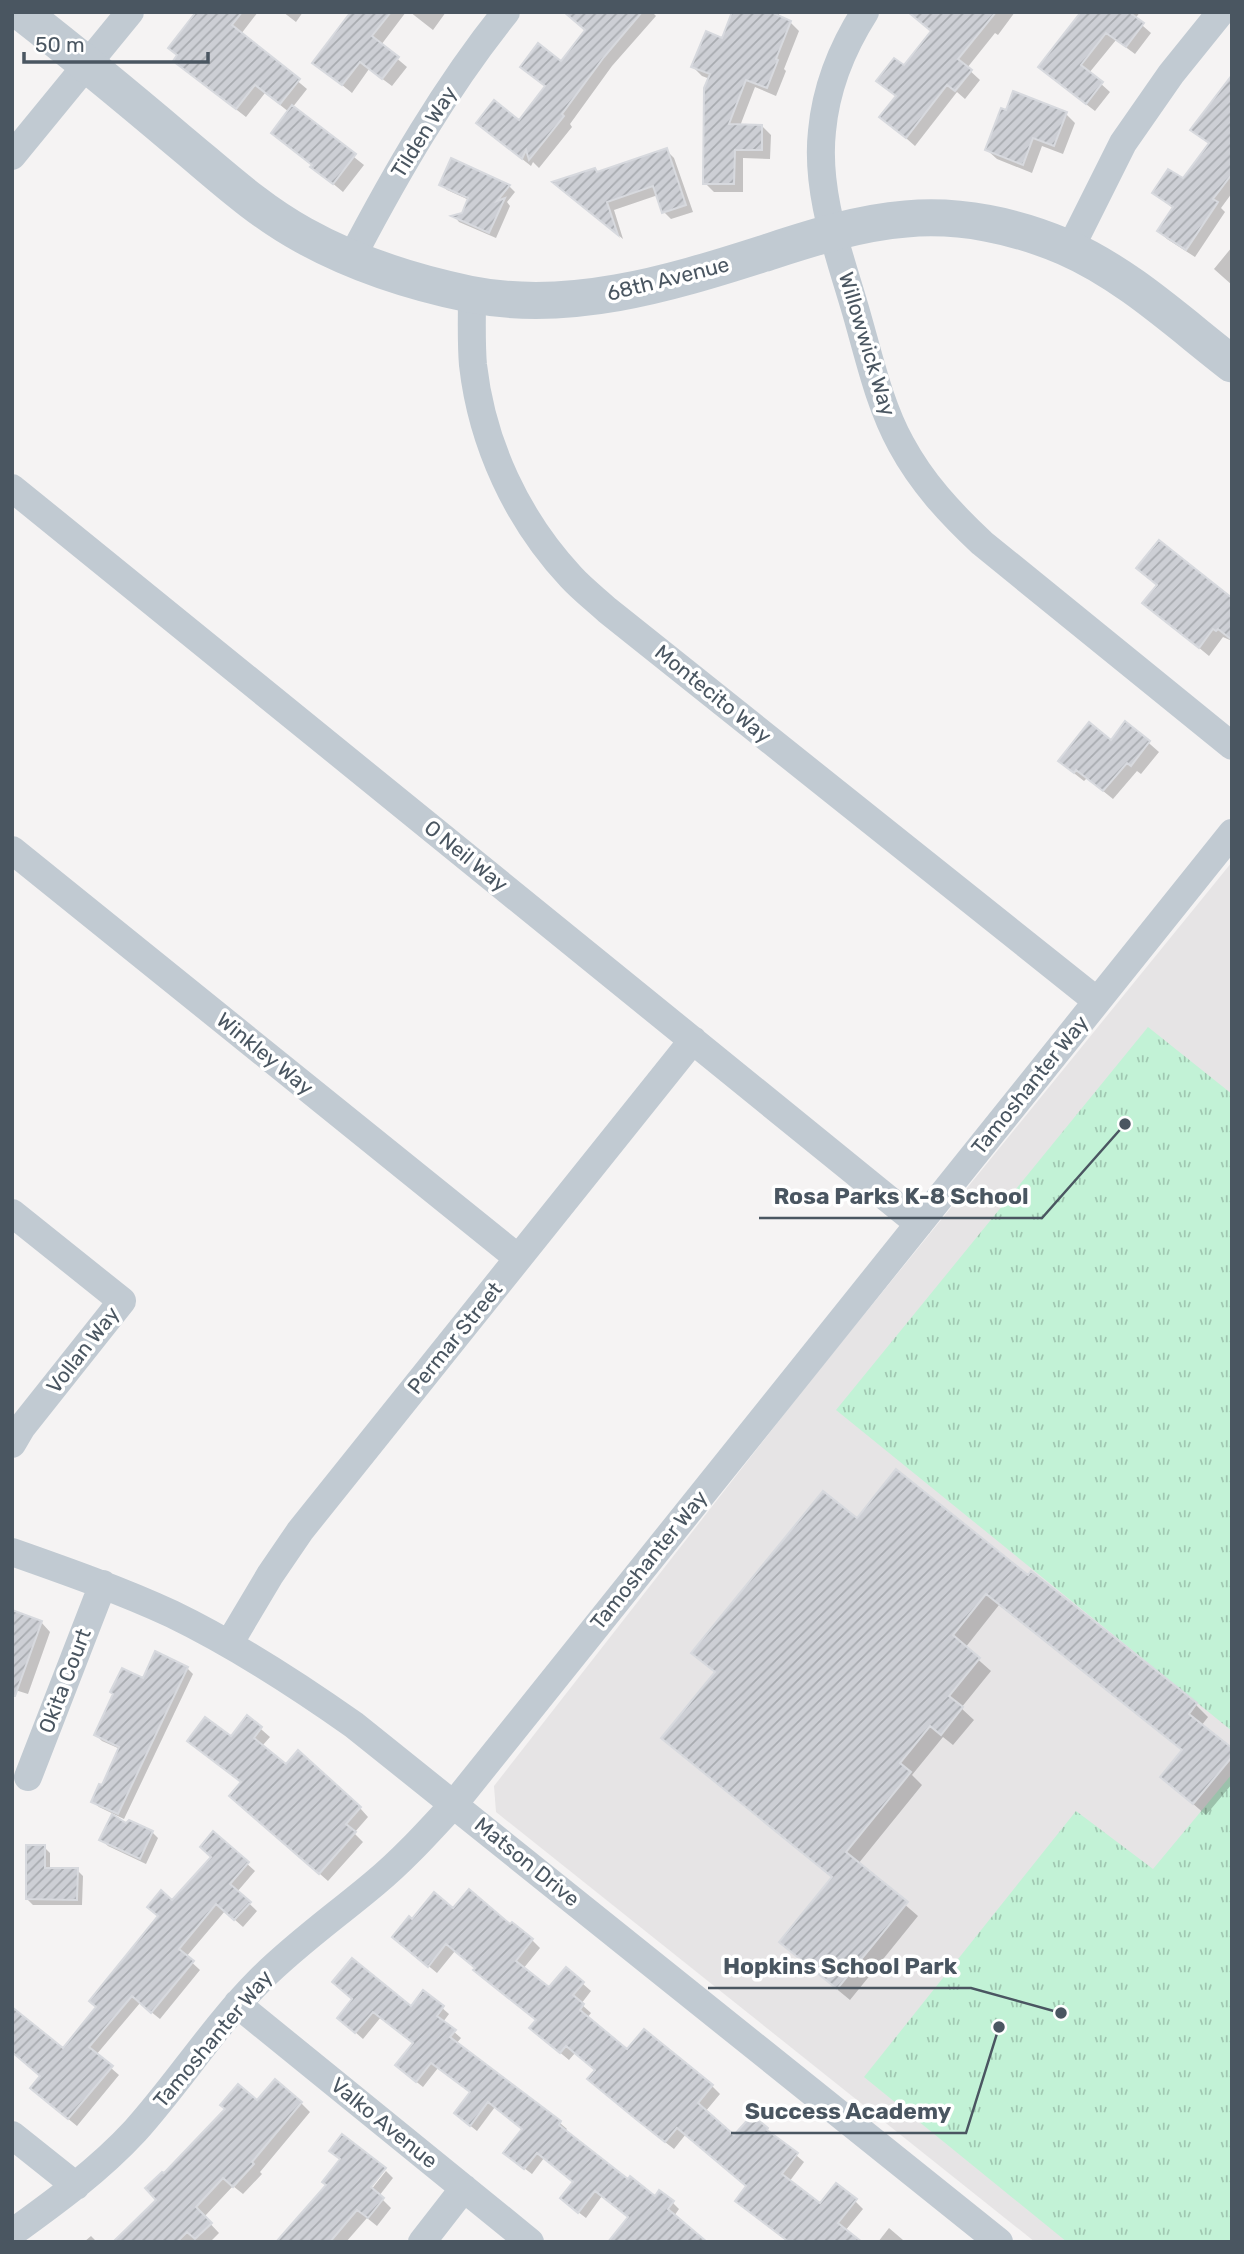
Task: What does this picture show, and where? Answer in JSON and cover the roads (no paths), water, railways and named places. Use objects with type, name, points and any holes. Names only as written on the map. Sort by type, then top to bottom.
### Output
[{"type":"street","name":"68th Avenue","points":[[21,12],[88,64],[256,205],[302,235],[351,259],[402,278],[472,295],[504,299],[604,296],[709,271],[833,231],[910,218],[957,219],[1003,226],[1070,249],[1118,276],[1232,364]]},
{"type":"street","points":[[12,156],[130,12]]},
{"type":"street","name":"Tilden Way","points":[[351,259],[384,195],[442,101],[506,12]]},
{"type":"street","name":"Willowwick Way","points":[[865,12],[847,43],[828,90],[822,132],[822,175],[833,231],[882,402],[900,443],[924,481],[952,515],[982,543],[1232,746]]},
{"type":"street","points":[[1070,249],[1123,143],[1171,74],[1220,12]]},
{"type":"street","name":"Montecito Way","points":[[472,295],[473,364],[482,414],[497,462],[519,507],[540,539],[572,577],[607,610],[1097,1001]]},
{"type":"street","name":"O Neil Way","points":[[12,488],[919,1224]]},
{"type":"street","name":"Tamoshanter Way","points":[[12,2234],[76,2186],[132,2133],[168,2093],[237,2004],[261,1979],[305,1938],[376,1882],[415,1847],[454,1804],[1232,833]]},
{"type":"street","name":"Winkley Way","points":[[12,850],[518,1258]]},
{"type":"street","name":"Permar Street","points":[[229,1644],[300,1531],[693,1040]]},
{"type":"street","name":"Vollan Way","points":[[12,1213],[122,1301],[22,1427],[12,1444]]},
{"type":"street","name":"Matson Drive","points":[[12,1552],[103,1584],[173,1615],[291,1681],[354,1725],[999,2242]]},
{"type":"street","name":"Okita Court","points":[[28,1777],[103,1584]]},
{"type":"street","name":"Valko Avenue","points":[[237,2004],[530,2242]]},
{"type":"street","points":[[12,2135],[76,2186]]},
{"type":"street","points":[[422,2242],[464,2188]]},
{"type":"place","name":"Rosa Parks K-8 School","points":[[1125,1124]]},
{"type":"place","name":"Hopkins School Park","points":[[1061,2013]]},
{"type":"place","name":"Success Academy","points":[[999,2027]]}]
